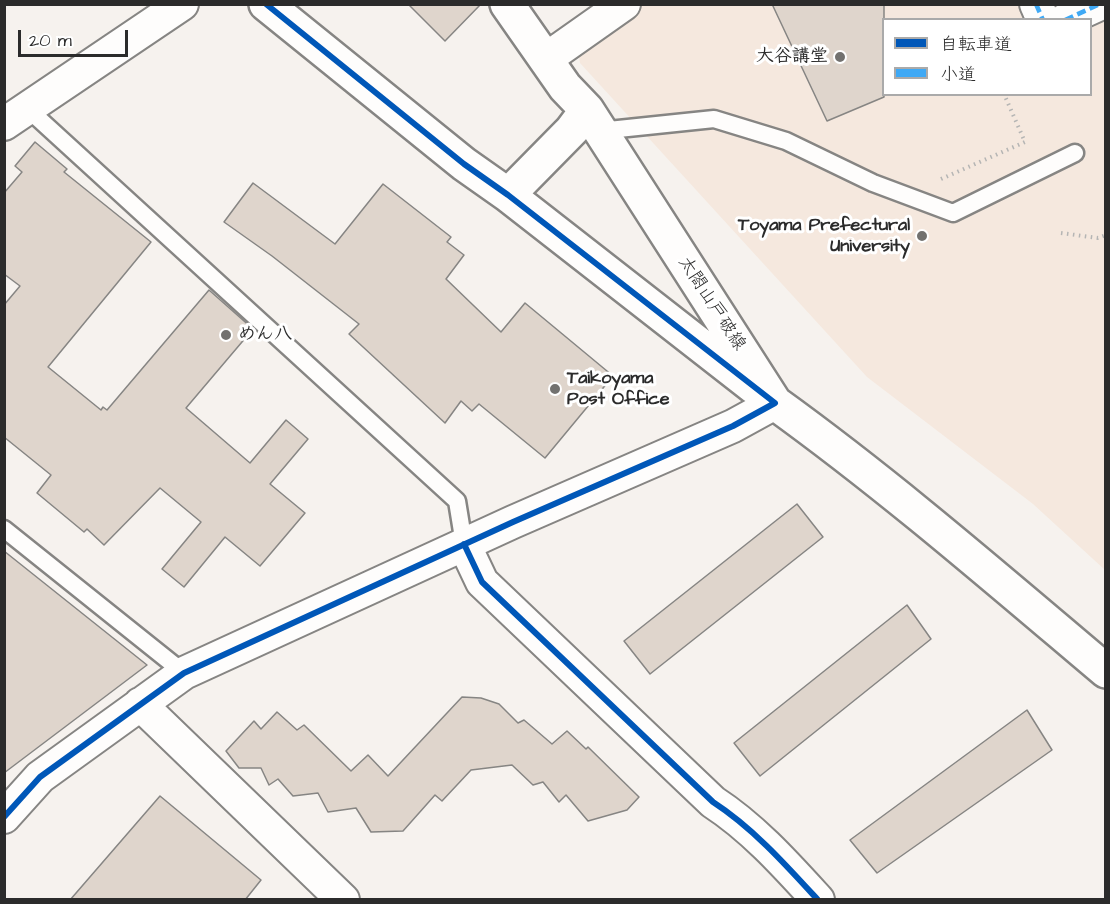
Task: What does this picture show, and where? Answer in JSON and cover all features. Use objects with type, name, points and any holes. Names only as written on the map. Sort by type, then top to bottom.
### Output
[{"type":"main road","points":[[266,4],[464,164],[508,195],[775,403]]},
{"type":"main road","name":"太閤山戸破線","points":[[507,4],[565,87],[593,121],[775,403],[949,538],[1106,671]]},
{"type":"main road","points":[[508,195],[572,130],[593,121]]},
{"type":"street","points":[[16,117],[182,4]]},
{"type":"street","points":[[546,59],[624,4]]},
{"type":"street","points":[[1069,18],[1100,4]]},
{"type":"street","points":[[4,817],[40,777],[184,673],[464,544],[733,426],[775,403]]},
{"type":"street","points":[[464,544],[482,582],[713,802],[742,823],[791,870],[818,900]]},
{"type":"street","points":[[140,704],[343,900]]},
{"type":"lane","points":[[16,117],[457,501],[464,544]]},
{"type":"lane","points":[[593,121],[714,119],[786,141],[873,183],[953,213],[1075,153]]},
{"type":"lane","points":[[4,529],[184,673]]},
{"type":"path","points":[[934,182],[1025,142],[1005,96]]},
{"type":"path","points":[[1061,233],[1098,238],[1106,235]]},
{"type":"shaded area","name":"Toyama Prefectural University","points":[[641,5],[1105,5],[1105,570],[1033,504],[867,377],[580,63],[578,50],[595,35]]},
{"type":"building","points":[[408,4],[481,4],[445,41]]},
{"type":"building","name":"大谷講堂","points":[[772,4],[884,4],[882,96],[884,97],[827,121]]},
{"type":"building","points":[[35,142],[67,169],[64,172],[151,242],[48,367],[101,410],[103,407],[107,410],[209,290],[253,329],[186,408],[250,463],[286,420],[308,439],[270,484],[305,513],[260,566],[225,537],[184,587],[162,569],[201,522],[160,488],[104,545],[87,529],[84,532],[37,493],[51,475],[4,437],[4,305],[20,286],[4,274],[4,193],[22,172],[15,166]]},
{"type":"building","points":[[253,183],[335,244],[383,184],[451,237],[447,242],[464,255],[446,279],[501,332],[525,303],[613,376],[545,458],[479,404],[472,411],[461,401],[445,423],[349,334],[359,324],[272,256],[224,222]]},
{"type":"building","points":[[797,504],[823,537],[650,674],[624,641]]},
{"type":"building","points":[[4,551],[147,665],[4,773]]},
{"type":"building","points":[[907,605],[931,639],[760,776],[734,743]]},
{"type":"building","points":[[462,697],[481,698],[499,704],[518,723],[524,720],[552,744],[567,731],[586,749],[588,747],[639,797],[627,810],[588,821],[566,795],[559,802],[543,782],[533,785],[512,765],[471,770],[442,801],[435,795],[403,831],[371,832],[356,808],[328,812],[318,793],[293,796],[278,779],[269,785],[261,768],[239,768],[226,751],[254,721],[261,729],[277,712],[297,730],[304,725],[351,771],[368,755],[388,776]]},
{"type":"building","points":[[1027,710],[1052,750],[877,873],[850,840]]},
{"type":"building","points":[[160,796],[261,880],[245,900],[70,900]]},
{"type":"marked path","points":[[1036,4],[1042,18]]},
{"type":"marked path","points":[[1069,18],[1100,4]]},
{"type":"cycle path","points":[[4,817],[40,777],[184,673],[513,522],[733,426],[775,403],[508,195],[464,164],[266,4]]},
{"type":"cycle path","points":[[464,544],[482,582],[713,802],[742,823],[818,900]]},
{"type":"place","name":"大谷講堂","points":[[840,57]]},
{"type":"place","name":"Toyama Prefectural University","points":[[922,236]]},
{"type":"place","name":"めん八","points":[[226,335]]},
{"type":"place","name":"Taikoyama Post Office","points":[[555,389]]}]
